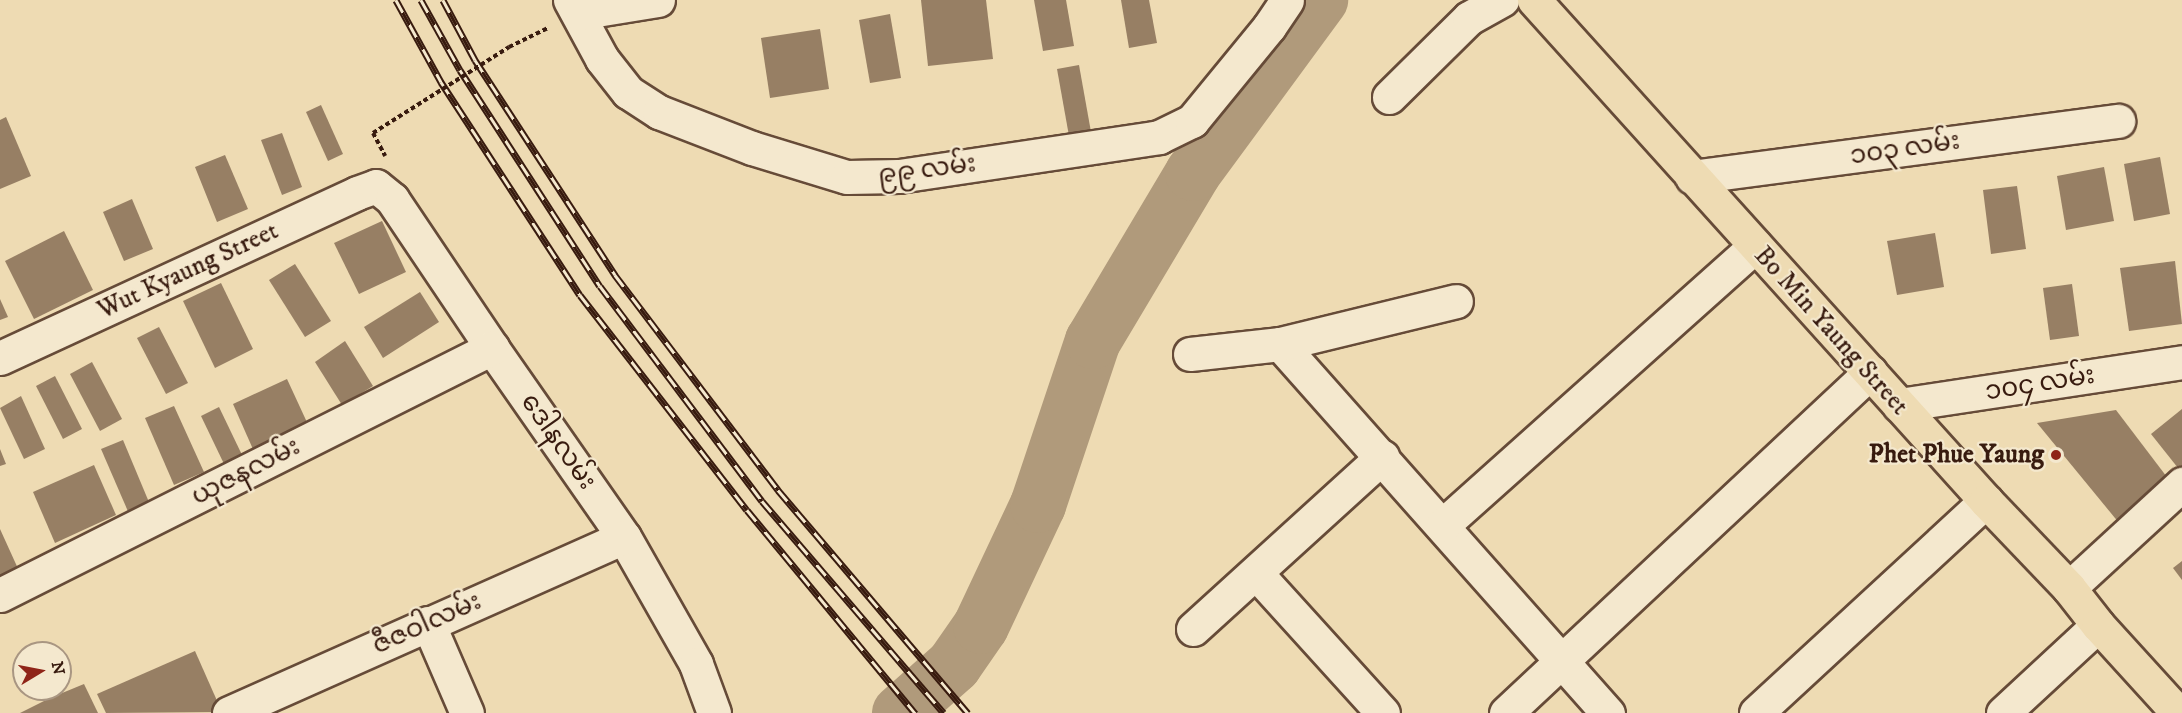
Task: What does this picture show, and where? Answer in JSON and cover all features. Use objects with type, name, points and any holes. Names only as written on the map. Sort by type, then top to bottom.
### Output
[{"type":"main road","name":"Bo Min Yaung Street","points":[[1534,0],[1986,501],[2069,588],[2098,625],[2178,713]]},
{"type":"street","name":"၉၉ လမ်း","points":[[574,6],[602,59],[628,92],[658,112],[752,148],[847,177],[899,176],[1159,137],[1192,121],[1269,27],[1287,0]]},
{"type":"street","points":[[1389,97],[1469,18],[1502,0]]},
{"type":"street","points":[[574,6],[647,1]]},
{"type":"street","name":"၁၀၃ လမ်း","points":[[1692,177],[2118,121]]},
{"type":"street","name":"ဒေါနလမ်း","points":[[376,186],[392,199],[492,348],[624,537],[696,664],[714,713]]},
{"type":"street","name":"Wut Kyaung Street","points":[[0,358],[376,186]]},
{"type":"street","points":[[1443,525],[1755,246]]},
{"type":"street","points":[[1190,354],[1280,344],[1456,301]]},
{"type":"street","points":[[1280,344],[1608,713]]},
{"type":"street","name":"ယုဇနလမ်း","points":[[0,596],[492,348]]},
{"type":"street","name":"၁၀၄ လမ်း","points":[[1899,405],[2182,362]]},
{"type":"street","points":[[1506,713],[1869,372]]},
{"type":"street","points":[[1193,628],[1382,457]]},
{"type":"street","points":[[2069,588],[2182,484]]},
{"type":"street","points":[[1756,713],[1986,501]]},
{"type":"street","name":"ဇီဇဝါလမ်း","points":[[230,713],[624,537]]},
{"type":"street","points":[[1256,573],[1383,713]]},
{"type":"street","points":[[428,624],[467,713]]},
{"type":"street","points":[[2003,713],[2098,625]]},
{"type":"path","points":[[373,133],[574,6]]},
{"type":"building","points":[[921,0],[986,0],[993,59],[928,66]]},
{"type":"building","points":[[1034,0],[1066,0],[1074,46],[1043,51]]},
{"type":"building","points":[[1121,0],[1149,0],[1157,43],[1129,48]]},
{"type":"building","points":[[890,14],[901,78],[870,83],[859,20]]},
{"type":"building","points":[[820,29],[829,89],[770,98],[761,38]]},
{"type":"building","points":[[1079,65],[1091,132],[1069,136],[1057,69]]},
{"type":"building","points":[[321,105],[343,154],[328,161],[306,112]]},
{"type":"building","points":[[6,117],[31,176],[0,189],[0,120]]},
{"type":"building","points":[[282,133],[302,187],[282,195],[261,140]]},
{"type":"building","points":[[225,155],[248,209],[217,222],[195,167]]},
{"type":"building","points":[[2160,157],[2170,214],[2134,221],[2124,164]]},
{"type":"building","points":[[2104,167],[2114,221],[2066,230],[2057,176]]},
{"type":"building","points":[[2017,186],[2026,249],[1991,254],[1983,190]]},
{"type":"building","points":[[132,199],[153,249],[124,261],[103,212]]},
{"type":"building","points":[[382,221],[406,272],[359,294],[334,243]]},
{"type":"building","points":[[64,231],[93,290],[34,319],[5,261]]},
{"type":"building","points":[[1935,233],[1944,287],[1897,295],[1887,241]]},
{"type":"building","points":[[2175,261],[2182,324],[2129,331],[2120,268]]},
{"type":"building","points":[[295,264],[331,321],[305,337],[269,280]]},
{"type":"building","points":[[221,283],[253,349],[215,368],[183,301]]},
{"type":"building","points":[[2072,284],[2079,336],[2050,340],[2043,288]]},
{"type":"building","points":[[420,292],[439,322],[383,358],[364,327]]},
{"type":"building","points":[[0,299],[8,317],[0,320]]},
{"type":"building","points":[[159,327],[188,383],[166,394],[137,338]]},
{"type":"building","points":[[345,341],[373,386],[342,405],[315,362]]},
{"type":"building","points":[[92,362],[122,419],[100,431],[70,374]]},
{"type":"building","points":[[55,376],[82,429],[63,439],[36,386]]},
{"type":"building","points":[[287,379],[311,431],[256,456],[233,404]]},
{"type":"building","points":[[21,396],[45,449],[24,459],[0,408]]},
{"type":"building","points":[[174,406],[204,472],[174,485],[145,418]]},
{"type":"building","points":[[219,407],[243,457],[225,466],[201,416]]},
{"type":"building","points":[[2182,409],[2182,473],[2151,434]]},
{"type":"building","points":[[2116,410],[2173,485],[2124,529],[2037,423]]},
{"type":"building","points":[[123,440],[151,507],[130,516],[101,449]]},
{"type":"building","points":[[0,449],[6,464],[0,466]]},
{"type":"building","points":[[94,465],[116,515],[55,543],[33,492]]},
{"type":"building","points":[[0,529],[20,573],[0,582]]},
{"type":"building","points":[[2182,561],[2182,580],[2173,568]]},
{"type":"building","points":[[195,651],[222,712],[106,713],[97,694]]},
{"type":"building","points":[[84,684],[98,713],[20,713],[44,701],[72,701],[72,689]]},
{"type":"waterway","points":[[900,713],[954,665],[981,626],[1038,505],[1093,341],[1193,173],[1320,0]]},
{"type":"railway","points":[[396,0],[441,82],[580,295],[747,510],[915,713]]},
{"type":"railway","points":[[421,0],[460,70],[600,286],[762,501],[944,713]]},
{"type":"railway","points":[[443,0],[475,60],[615,275],[778,490],[968,713]]},
{"type":"place","name":"Phet Phue Yaung","points":[[2056,455]]}]
